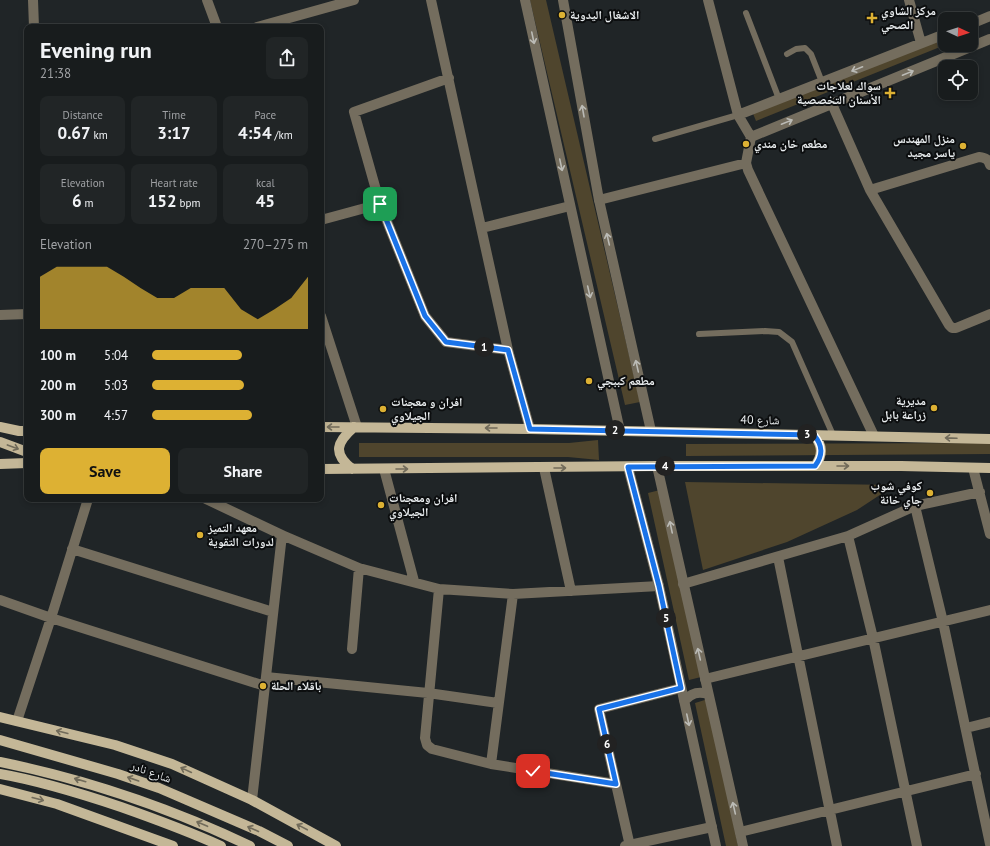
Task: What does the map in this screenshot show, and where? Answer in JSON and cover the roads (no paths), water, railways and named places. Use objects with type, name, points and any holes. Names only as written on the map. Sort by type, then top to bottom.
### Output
[{"type":"main road","points":[[0,427],[24,431]]},
{"type":"main road","name":"شارع 40","points":[[324,427],[620,430],[990,439]]},
{"type":"main road","points":[[352,469],[342,459],[339,446],[343,438],[356,427]]},
{"type":"main road","points":[[814,435],[821,446],[820,459],[815,466]]},
{"type":"main road","points":[[0,442],[24,451]]},
{"type":"main road","points":[[0,464],[24,463]]},
{"type":"main road","points":[[324,469],[658,466],[901,466],[990,468]]},
{"type":"main road","points":[[0,717],[114,745],[172,764],[252,800],[336,846]]},
{"type":"main road","name":"شارع نادر","points":[[0,740],[105,770],[159,788],[259,831],[288,846]]},
{"type":"main road","points":[[0,762],[65,776],[103,787],[177,813],[250,846]]},
{"type":"main road","points":[[0,774],[42,783],[102,801],[166,823],[221,846]]},
{"type":"main road","points":[[0,789],[57,804],[172,846]]},
{"type":"street","points":[[33,0],[34,24]]},
{"type":"street","points":[[206,0],[216,24]]},
{"type":"street","points":[[268,24],[354,0]]},
{"type":"street","points":[[431,0],[508,350],[530,429]]},
{"type":"street","points":[[525,0],[620,430]]},
{"type":"street","points":[[563,0],[599,200],[651,431]]},
{"type":"street","points":[[708,0],[738,115],[751,137],[746,163],[748,170],[874,436]]},
{"type":"street","points":[[910,0],[921,43]]},
{"type":"street","points":[[978,21],[990,16]]},
{"type":"street","points":[[738,115],[938,37]]},
{"type":"street","points":[[751,137],[990,39]]},
{"type":"street","points":[[449,78],[354,112],[380,204],[425,316],[446,342],[508,350]]},
{"type":"street","points":[[832,104],[870,190],[949,325],[952,328],[956,328],[990,314]]},
{"type":"street","points":[[870,190],[979,157],[988,160],[990,165]]},
{"type":"street","points":[[599,200],[746,163]]},
{"type":"street","points":[[324,219],[380,204]]},
{"type":"street","points":[[482,228],[570,206]]},
{"type":"street","points":[[0,315],[24,314]]},
{"type":"street","points":[[324,326],[356,427]]},
{"type":"street","points":[[658,466],[683,584],[743,846]]},
{"type":"street","points":[[628,467],[659,586],[716,846]]},
{"type":"street","points":[[544,468],[571,591]]},
{"type":"street","points":[[973,468],[990,534]]},
{"type":"street","points":[[384,469],[414,581]]},
{"type":"street","points":[[683,584],[848,536],[915,506],[980,492]]},
{"type":"street","points":[[18,721],[87,502]]},
{"type":"street","points":[[213,502],[359,568],[414,581],[439,589],[512,594],[659,586]]},
{"type":"street","points":[[915,506],[943,622],[990,844]]},
{"type":"street","points":[[252,800],[282,534]]},
{"type":"street","points":[[848,536],[873,638],[917,846]]},
{"type":"street","points":[[72,549],[273,612]]},
{"type":"street","points":[[778,557],[837,846]]},
{"type":"street","points":[[352,649],[359,568]]},
{"type":"street","points":[[439,589],[428,693],[425,738],[427,745],[432,749],[491,764],[616,784]]},
{"type":"street","points":[[491,764],[512,594]]},
{"type":"street","points":[[0,600],[51,618],[266,681],[428,693],[498,703]]},
{"type":"street","points":[[705,680],[990,610]]},
{"type":"street","points":[[681,688],[599,709],[628,846],[712,827]]},
{"type":"street","points":[[684,701],[690,695],[695,693],[699,692],[708,694]]},
{"type":"street","points":[[966,728],[990,722]]},
{"type":"street","points":[[740,832],[976,774]]},
{"type":"lane","points":[[746,13],[779,99]]},
{"type":"lane","points":[[787,54],[805,48],[811,54],[822,82]]},
{"type":"lane","points":[[655,139],[738,115]]},
{"type":"lane","points":[[699,334],[765,331],[780,332],[792,342],[833,435]]},
{"type":"place","name":"الاشغال اليدوية","points":[[562,15]]},
{"type":"place","name":"مركز الشاوي الصحي","points":[[872,18]]},
{"type":"place","name":"سواك لعلاجات الأسنان التخصصية","points":[[890,93]]},
{"type":"place","name":"مطعم خان مندي","points":[[746,144]]},
{"type":"place","name":"منزل المهندس ياسر مجيد","points":[[963,146]]},
{"type":"place","name":"مطعم كببجي","points":[[589,381]]},
{"type":"place","name":"مديرية زراعة بابل","points":[[934,408]]},
{"type":"place","name":"افران و معجنات الجيلاوي","points":[[383,409]]},
{"type":"place","name":"كوفي شوب جاي خانة","points":[[930,493]]},
{"type":"place","name":"افران ومعجنات الجيلاوي","points":[[381,505]]},
{"type":"place","name":"معهد التميز لدورات التقوية","points":[[200,535]]},
{"type":"place","name":"باقلاء الحلة","points":[[263,686]]}]
